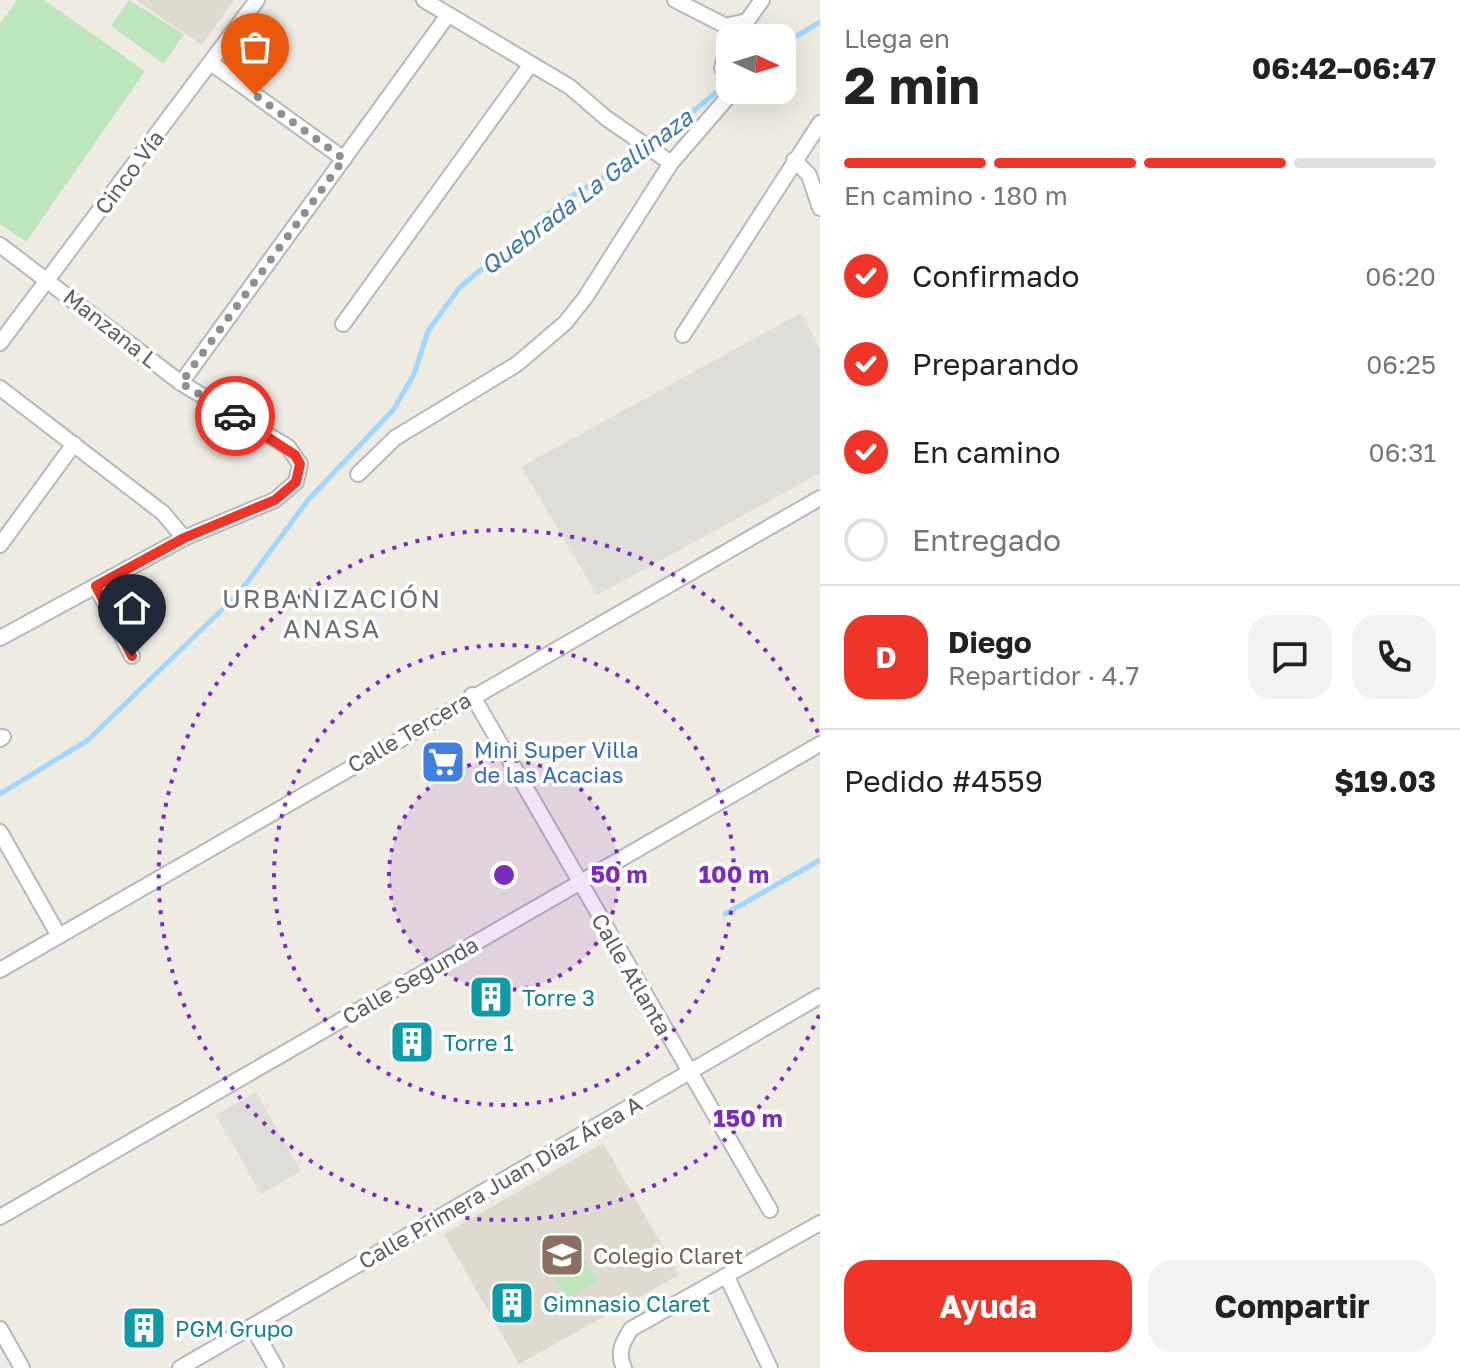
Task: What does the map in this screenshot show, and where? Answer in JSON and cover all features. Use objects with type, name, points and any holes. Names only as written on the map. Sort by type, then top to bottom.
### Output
[{"type":"street","name":"Cinco Vía","points":[[0,343],[257,0]]},
{"type":"street","points":[[424,0],[570,87],[666,159]]},
{"type":"street","points":[[675,0],[716,25]]},
{"type":"street","points":[[744,24],[762,0]]},
{"type":"street","points":[[181,383],[448,15]]},
{"type":"street","points":[[211,63],[344,159]]},
{"type":"street","points":[[343,324],[531,64]]},
{"type":"street","points":[[358,474],[395,438],[517,364],[565,323],[585,298],[666,159],[721,104]]},
{"type":"street","points":[[683,335],[820,123]]},
{"type":"street","points":[[794,160],[809,175],[820,208]]},
{"type":"street","name":"Manzana L","points":[[0,245],[181,383],[288,447],[300,464],[296,482],[275,500],[184,538]]},
{"type":"street","points":[[0,388],[163,513],[184,538],[0,638]]},
{"type":"street","points":[[0,545],[74,444]]},
{"type":"street","name":"Calle Tercera","points":[[0,970],[472,695],[820,498]]},
{"type":"street","points":[[96,586],[132,656]]},
{"type":"street","name":"Calle Atlanta","points":[[472,695],[770,1210]]},
{"type":"street","name":"Calle Segunda","points":[[0,1217],[820,744]]},
{"type":"street","points":[[0,832],[59,936]]},
{"type":"street","name":"Calle Primera Juan Díaz Área A","points":[[180,1368],[820,996]]},
{"type":"street","points":[[624,1368],[619,1357],[631,1329],[820,1223]]},
{"type":"street","points":[[727,1277],[770,1368]]},
{"type":"street","points":[[252,1326],[276,1368]]},
{"type":"street","points":[[0,1329],[22,1368]]},
{"type":"shaded area","points":[[136,0],[234,0],[202,45]]},
{"type":"shaded area","points":[[801,313],[820,349],[820,473],[597,595],[521,467]]},
{"type":"shaded area","points":[[256,1092],[301,1171],[261,1194],[216,1115]]},
{"type":"shaded area","name":"Colegio Claret","points":[[603,1143],[679,1275],[519,1364],[444,1234]]},
{"type":"green space","points":[[17,0],[44,0],[145,71],[26,242],[0,224],[0,24]]},
{"type":"green space","points":[[129,0],[184,34],[164,64],[111,26]]},
{"type":"green space","points":[[574,1241],[597,1281],[567,1299],[544,1259]]},
{"type":"waterway","name":"Quebrada La Gallinaza","points":[[796,37],[820,22]]},
{"type":"waterway","name":"Quebrada La Gallinaza","points":[[0,794],[88,740],[240,592],[308,500],[394,409],[414,374],[428,331],[460,287],[565,200],[635,159],[716,92]]},
{"type":"waterway","points":[[725,914],[820,860]]},
{"type":"way so far","points":[[235,416],[181,383],[344,159],[255,95]]},
{"type":"place","name":"Mini Super Villa de las Acacias","points":[[443,762]]},
{"type":"place","name":"Torre 3","points":[[491,997]]},
{"type":"place","name":"Torre 1","points":[[412,1042]]},
{"type":"place","name":"Colegio Claret","points":[[562,1255]]},
{"type":"place","name":"Gimnasio Claret","points":[[512,1303]]},
{"type":"place","name":"PGM Grupo","points":[[144,1328]]},
{"type":"district","name":"URBANIZACIÓN ANASA","points":[[332,613]]},
{"type":"route","points":[[132,656],[96,586],[184,538],[275,500],[289,491],[300,473],[300,464],[288,447],[235,416]]}]
